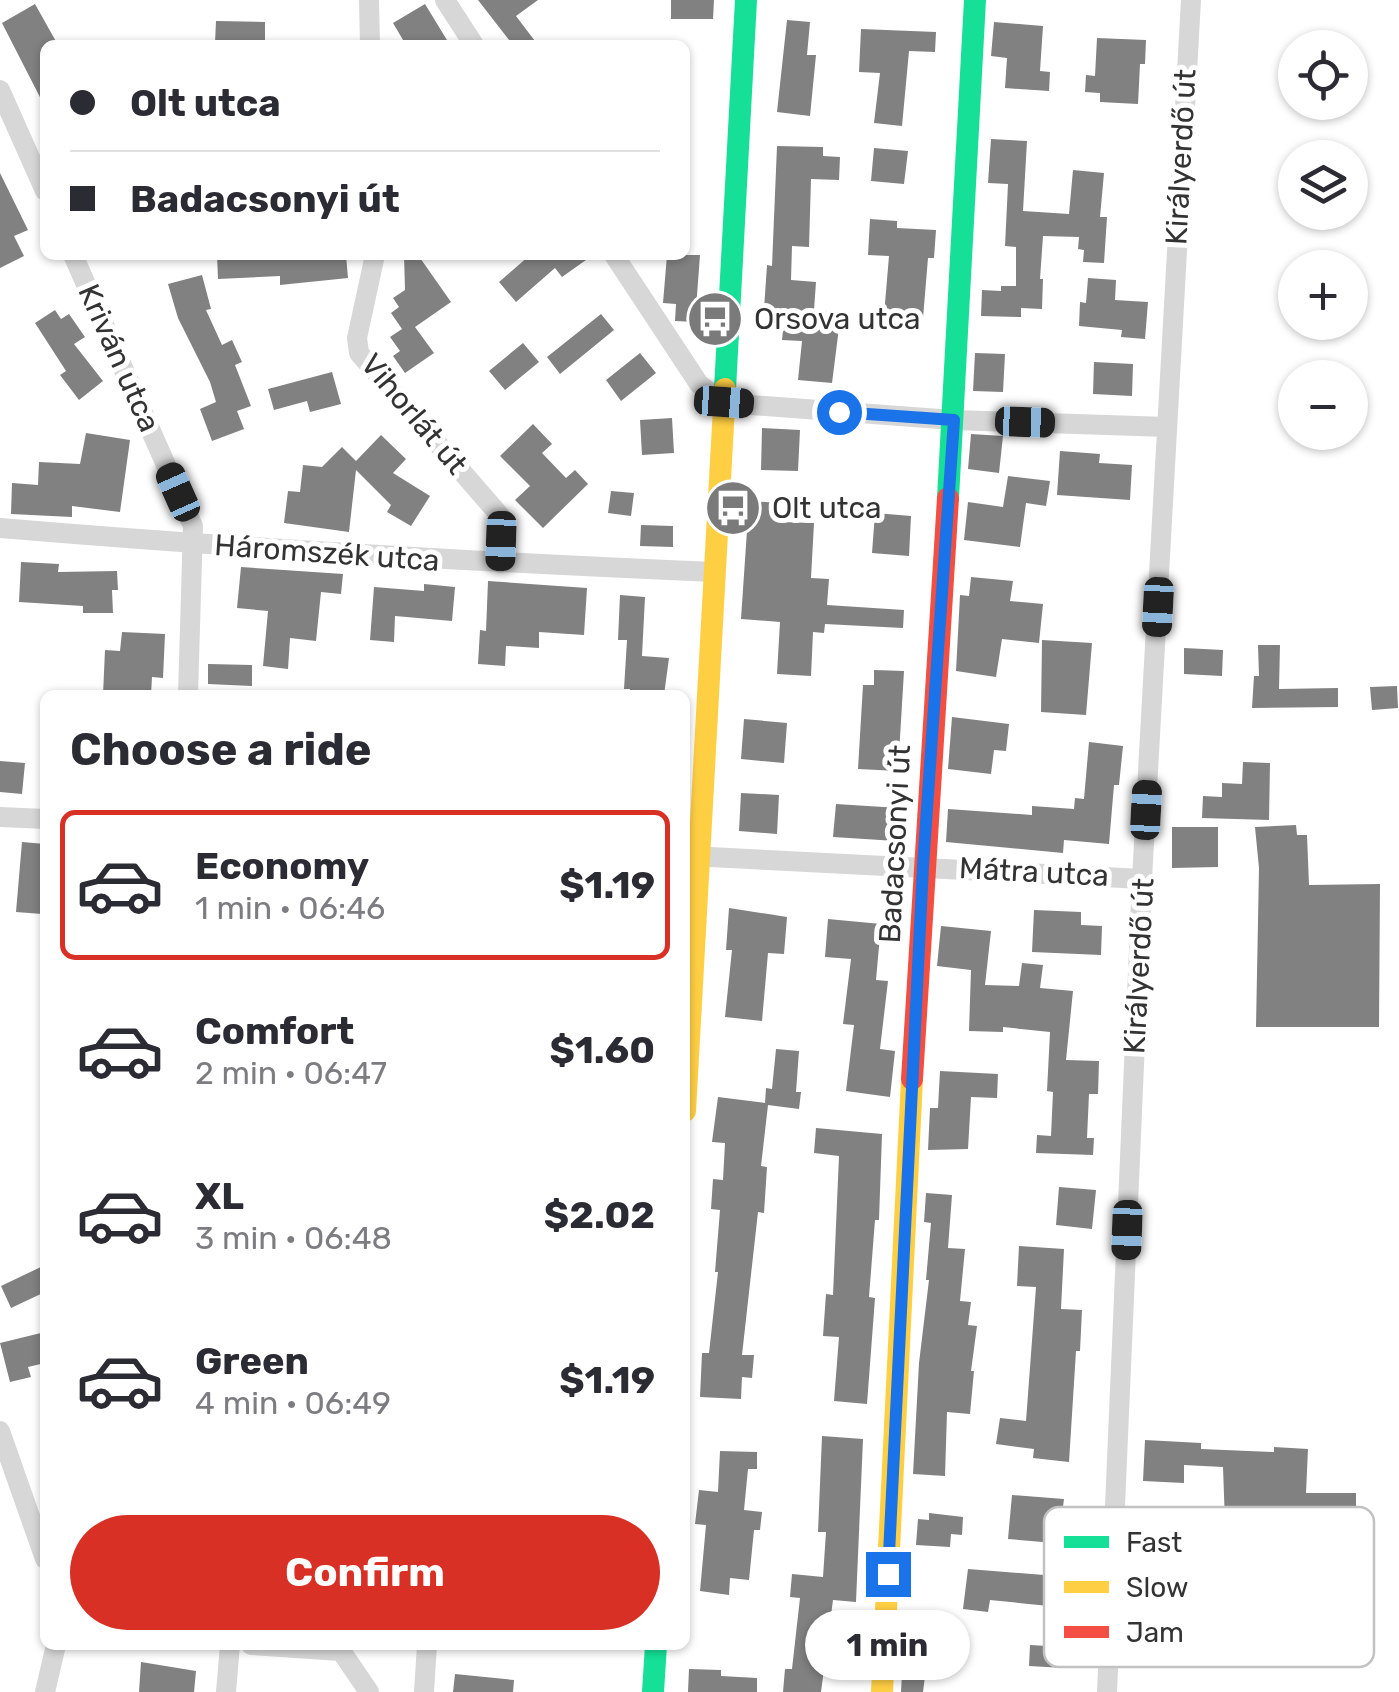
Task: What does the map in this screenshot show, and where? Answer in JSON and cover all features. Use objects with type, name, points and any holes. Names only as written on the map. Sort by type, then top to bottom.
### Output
[{"type":"street","points":[[369,0],[370,40]]},
{"type":"street","points":[[444,0],[471,40]]},
{"type":"street","points":[[690,929],[746,0]]},
{"type":"street","name":"Badacsonyi út","points":[[882,1692],[923,866],[954,420],[975,0]]},
{"type":"street","name":"Királyerdő út","points":[[1115,1507],[1142,878],[1191,0]]},
{"type":"street","points":[[0,90],[40,180]]},
{"type":"street","name":"Kriván utca","points":[[75,260],[193,526],[188,690]]},
{"type":"street","name":"Vihorlát út","points":[[373,260],[357,338],[359,354],[502,518],[500,564]]},
{"type":"street","points":[[617,260],[699,384],[724,402],[954,420],[1168,427]]},
{"type":"street","name":"Háromszék utca","points":[[0,528],[500,564],[714,572]]},
{"type":"street","points":[[0,817],[40,819]]},
{"type":"street","name":"Mátra utca","points":[[692,856],[1142,878]]},
{"type":"street","points":[[0,1431],[40,1544]]},
{"type":"street","points":[[44,1692],[55,1650]]},
{"type":"street","points":[[226,1692],[230,1650]]},
{"type":"street","points":[[339,1650],[369,1692]]},
{"type":"street","points":[[424,1692],[427,1650]]},
{"type":"street","points":[[653,1692],[656,1650]]},
{"type":"street","name":"Királyerdő út","points":[[1107,1692],[1108,1667]]},
{"type":"building","points":[[478,0],[538,0],[516,16],[534,40],[509,40]]},
{"type":"building","points":[[671,0],[714,0],[713,19],[671,19]]},
{"type":"building","points":[[35,4],[55,40],[40,40],[40,97],[2,23]]},
{"type":"building","points":[[425,4],[447,40],[403,40],[393,23]]},
{"type":"building","points":[[787,20],[810,22],[807,55],[816,55],[810,116],[777,112]]},
{"type":"building","points":[[216,21],[265,22],[265,40],[215,40]]},
{"type":"building","points":[[994,22],[1043,26],[1040,71],[1050,72],[1049,91],[1005,88],[1007,58],[991,56]]},
{"type":"building","points":[[861,29],[936,32],[935,52],[909,51],[902,126],[874,123],[880,73],[859,72]]},
{"type":"building","points":[[1097,38],[1146,40],[1138,104],[1100,102],[1100,93],[1085,92],[1086,75],[1095,76]]},
{"type":"building","points":[[991,139],[1027,141],[1023,211],[1069,214],[1073,170],[1104,173],[1100,217],[1107,217],[1104,263],[1083,262],[1079,237],[1043,236],[1042,309],[1021,308],[1021,317],[981,316],[982,290],[1001,291],[1001,286],[1016,286],[1016,247],[1005,246],[1008,184],[988,183]]},
{"type":"building","points":[[777,146],[823,147],[823,156],[840,157],[839,180],[811,179],[809,247],[792,246],[791,280],[816,282],[814,310],[841,312],[832,383],[798,380],[802,341],[782,340],[785,310],[764,309],[767,265],[772,266]]},
{"type":"building","points":[[874,148],[908,151],[904,184],[871,181]]},
{"type":"building","points":[[0,173],[28,230],[14,236],[24,256],[0,268]]},
{"type":"building","points":[[870,219],[897,221],[897,228],[936,230],[934,258],[928,258],[923,318],[884,315],[889,256],[868,255]]},
{"type":"building","points":[[690,255],[700,255],[695,322],[675,321],[676,304],[663,303],[667,260],[690,260]]},
{"type":"building","points":[[217,260],[346,260],[348,278],[280,285],[280,276],[218,279]]},
{"type":"building","points":[[404,260],[422,260],[451,302],[415,327],[434,353],[405,373],[393,356],[400,351],[390,337],[402,329],[391,313],[399,307],[393,298],[405,290]]},
{"type":"building","points":[[524,260],[586,260],[562,277],[555,268],[516,302],[499,282]]},
{"type":"building","points":[[202,275],[211,309],[206,310],[222,345],[232,340],[242,362],[235,365],[251,406],[237,411],[244,429],[212,441],[200,409],[216,402],[178,318],[168,284]]},
{"type":"building","points":[[1088,278],[1116,280],[1115,300],[1148,302],[1145,339],[1121,337],[1122,330],[1079,326],[1080,302],[1086,303]]},
{"type":"building","points":[[55,310],[61,319],[69,314],[85,337],[74,344],[103,381],[79,400],[60,375],[66,371],[35,323]]},
{"type":"building","points":[[601,314],[614,330],[560,374],[547,357]]},
{"type":"building","points":[[523,343],[539,362],[505,390],[489,371]]},
{"type":"building","points":[[640,353],[656,373],[621,401],[606,380]]},
{"type":"building","points":[[975,353],[1005,354],[1003,392],[973,391]]},
{"type":"building","points":[[1094,362],[1133,364],[1132,396],[1093,394]]},
{"type":"building","points":[[332,372],[341,404],[310,412],[307,401],[274,410],[268,389]]},
{"type":"building","points":[[672,418],[674,453],[642,455],[640,420]]},
{"type":"building","points":[[533,424],[552,444],[542,453],[566,478],[575,470],[588,484],[543,528],[515,500],[530,486],[500,456]]},
{"type":"building","points":[[762,428],[800,430],[798,471],[761,470]]},
{"type":"building","points":[[86,433],[130,440],[120,512],[72,506],[72,517],[11,514],[12,483],[38,485],[39,462],[80,464]]},
{"type":"building","points":[[971,434],[1003,436],[999,473],[968,469]]},
{"type":"building","points":[[381,435],[406,459],[393,473],[430,496],[411,526],[387,512],[391,505],[356,470],[349,532],[284,523],[288,491],[300,492],[303,465],[322,467],[342,447],[356,461]]},
{"type":"building","points":[[1060,451],[1100,454],[1099,463],[1132,465],[1130,500],[1057,495]]},
{"type":"building","points":[[1008,476],[1050,481],[1046,506],[1026,503],[1020,547],[964,540],[968,502],[1003,507]]},
{"type":"building","points":[[611,491],[634,493],[631,516],[608,513]]},
{"type":"building","points":[[749,501],[780,503],[780,522],[814,523],[811,578],[829,579],[827,605],[904,610],[903,628],[825,624],[824,633],[813,632],[811,676],[777,674],[780,622],[741,619]]},
{"type":"building","points":[[875,513],[911,516],[909,556],[872,553]]},
{"type":"building","points":[[641,525],[673,526],[673,547],[640,546]]},
{"type":"building","points":[[21,562],[59,564],[58,572],[117,571],[118,590],[112,590],[113,613],[83,613],[83,606],[19,602]]},
{"type":"building","points":[[241,567],[343,574],[341,594],[321,592],[316,641],[290,638],[288,669],[263,666],[268,611],[237,608]]},
{"type":"building","points":[[971,577],[1013,581],[1010,601],[1043,604],[1039,643],[1002,639],[996,677],[956,671],[960,595],[969,596]]},
{"type":"building","points":[[488,581],[587,588],[584,635],[539,632],[539,648],[506,646],[505,666],[478,664],[480,630],[486,631]]},
{"type":"building","points":[[424,584],[455,587],[452,621],[395,616],[394,642],[370,640],[374,587],[424,591]]},
{"type":"building","points":[[620,595],[645,597],[642,656],[669,658],[665,690],[624,689],[627,640],[618,640]]},
{"type":"building","points":[[122,632],[165,634],[163,678],[152,677],[151,690],[103,690],[105,650],[120,651]]},
{"type":"building","points":[[1042,640],[1092,643],[1086,715],[1041,712]]},
{"type":"building","points":[[1258,645],[1280,645],[1279,689],[1338,688],[1338,707],[1252,708],[1254,676],[1259,676]]},
{"type":"building","points":[[1184,648],[1223,650],[1222,676],[1184,674]]},
{"type":"building","points":[[208,664],[252,665],[252,686],[208,684]]},
{"type":"building","points":[[874,670],[904,671],[898,771],[858,769],[863,685],[874,685]]},
{"type":"building","points":[[1397,686],[1398,708],[1372,710],[1370,687]]},
{"type":"building","points":[[952,717],[1009,724],[1006,751],[994,750],[991,774],[948,769]]},
{"type":"building","points":[[744,719],[787,723],[784,763],[741,759]]},
{"type":"building","points":[[1089,742],[1123,746],[1119,785],[1114,785],[1109,844],[1064,840],[1063,853],[946,842],[948,809],[1032,815],[1032,806],[1074,809],[1075,798],[1084,799]]},
{"type":"building","points":[[0,761],[25,763],[22,794],[0,792]]},
{"type":"building","points":[[1243,762],[1270,763],[1269,820],[1202,818],[1203,796],[1222,797],[1222,783],[1242,784]]},
{"type":"building","points":[[741,793],[779,795],[777,834],[739,831]]},
{"type":"building","points":[[836,804],[899,808],[896,841],[833,837]]},
{"type":"building","points":[[1296,825],[1297,835],[1307,835],[1309,885],[1380,884],[1379,1027],[1256,1027],[1259,868],[1255,827]]},
{"type":"building","points":[[1172,827],[1218,827],[1218,867],[1172,868]]},
{"type":"building","points":[[22,842],[40,844],[40,914],[16,912]]},
{"type":"building","points":[[729,908],[787,917],[784,954],[768,953],[762,1021],[725,1017],[732,950],[726,950]]},
{"type":"building","points":[[1034,910],[1081,912],[1081,925],[1102,926],[1101,955],[1032,952]]},
{"type":"building","points":[[828,919],[881,924],[876,980],[888,981],[880,1049],[895,1051],[890,1097],[846,1091],[854,1025],[843,1024],[851,959],[825,957]]},
{"type":"building","points":[[941,926],[991,931],[985,985],[1019,986],[1022,963],[1043,965],[1040,988],[1073,991],[1066,1060],[1099,1061],[1098,1094],[1089,1094],[1087,1138],[1094,1138],[1093,1155],[1036,1153],[1037,1135],[1051,1136],[1053,1092],[1047,1091],[1050,1032],[1003,1027],[1003,1032],[969,1031],[971,970],[937,966]]},
{"type":"building","points":[[776,1049],[799,1051],[796,1092],[801,1092],[799,1109],[768,1105],[761,1166],[767,1167],[764,1213],[758,1212],[742,1355],[754,1355],[752,1378],[742,1377],[741,1399],[700,1397],[702,1353],[709,1353],[718,1272],[720,1210],[711,1209],[713,1179],[723,1180],[725,1143],[712,1142],[718,1097],[765,1103],[766,1088],[772,1089]]},
{"type":"building","points":[[940,1071],[998,1074],[997,1098],[971,1097],[968,1149],[928,1150],[930,1108],[938,1108]]},
{"type":"building","points":[[816,1128],[882,1134],[879,1220],[875,1220],[869,1297],[875,1298],[867,1404],[834,1401],[839,1337],[823,1336],[826,1294],[833,1295],[839,1156],[814,1153]]},
{"type":"building","points":[[1059,1187],[1096,1190],[1092,1229],[1056,1225]]},
{"type":"building","points":[[926,1193],[952,1195],[948,1248],[965,1249],[960,1301],[971,1302],[968,1325],[977,1326],[970,1414],[947,1412],[945,1476],[913,1474],[919,1363],[929,1280],[931,1223],[924,1222]]},
{"type":"building","points":[[1019,1246],[1064,1249],[1061,1309],[1082,1310],[1069,1462],[1033,1458],[1034,1449],[996,1444],[1000,1418],[1026,1421],[1036,1287],[1017,1286]]},
{"type":"building","points":[[40,1267],[40,1294],[11,1308],[1,1286]]},
{"type":"building","points":[[40,1333],[40,1364],[28,1367],[31,1377],[10,1382],[0,1343]]},
{"type":"building","points":[[822,1436],[863,1439],[856,1602],[833,1600],[821,1692],[783,1692],[785,1669],[792,1669],[800,1598],[790,1597],[792,1574],[823,1577],[826,1532],[818,1532]]},
{"type":"building","points":[[1145,1440],[1201,1443],[1201,1449],[1308,1449],[1306,1493],[1356,1493],[1356,1507],[1224,1507],[1223,1467],[1184,1465],[1184,1483],[1143,1481]]},
{"type":"building","points":[[720,1451],[757,1452],[757,1469],[748,1469],[744,1510],[762,1512],[760,1530],[754,1530],[749,1580],[730,1578],[729,1595],[700,1591],[706,1525],[695,1524],[699,1490],[718,1492]]},
{"type":"building","points":[[1012,1495],[1064,1499],[1063,1507],[1044,1507],[1044,1542],[1008,1539]]},
{"type":"building","points":[[929,1513],[963,1517],[962,1535],[951,1534],[950,1547],[916,1545],[918,1519],[929,1520]]},
{"type":"building","points":[[968,1569],[1044,1575],[1044,1605],[990,1600],[988,1612],[963,1609]]},
{"type":"building","points":[[912,1628],[956,1630],[954,1664],[910,1662]]},
{"type":"building","points":[[1030,1645],[1044,1646],[1044,1667],[1029,1666]]},
{"type":"building","points":[[141,1662],[196,1671],[194,1692],[139,1692]]},
{"type":"building","points":[[689,1669],[721,1670],[721,1676],[757,1678],[757,1692],[688,1692]]},
{"type":"building","points":[[902,1673],[925,1676],[923,1692],[901,1692]]},
{"type":"building","points":[[455,1674],[514,1680],[513,1692],[453,1692]]},
{"type":"traffic: fast","points":[[725,389],[746,0]]},
{"type":"traffic: fast","points":[[948,498],[975,0]]},
{"type":"traffic: fast","points":[[653,1692],[656,1650]]},
{"type":"traffic: slow","points":[[690,1021],[725,389]]},
{"type":"traffic: slow","points":[[882,1692],[912,1079]]},
{"type":"traffic: jam","points":[[912,1079],[948,498]]},
{"type":"place","name":"Orsova utca","points":[[715,319]]},
{"type":"place","name":"Olt utca","points":[[733,508]]},
{"type":"route","points":[[839,412],[954,420],[923,866],[888,1574]]}]
